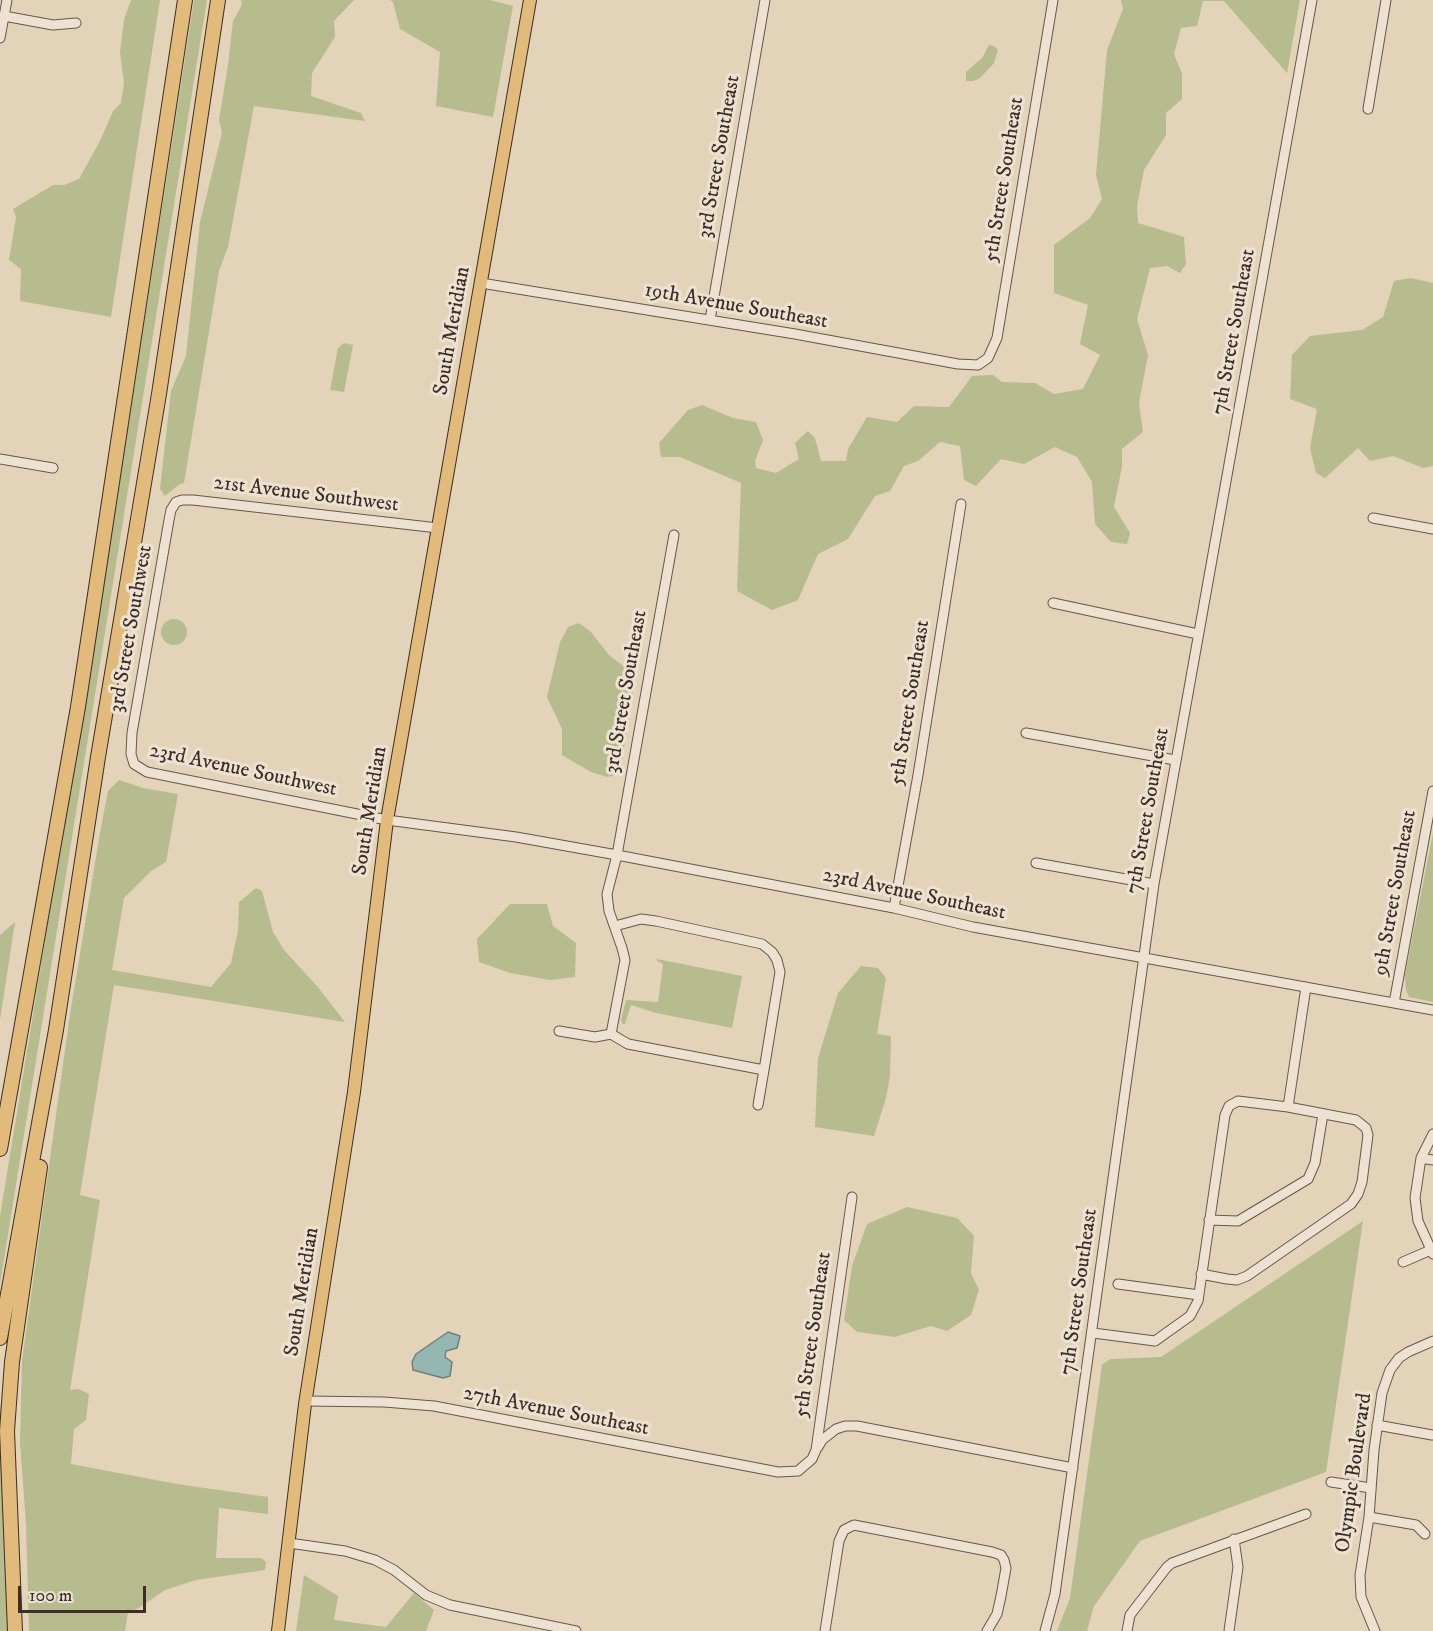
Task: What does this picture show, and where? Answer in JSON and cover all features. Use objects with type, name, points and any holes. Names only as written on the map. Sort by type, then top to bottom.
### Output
[{"type":"highway","points":[[0,1149],[78,707],[185,0]]},
{"type":"highway","points":[[0,1338],[56,1030],[98,757],[159,394],[218,0]]},
{"type":"highway","points":[[0,1110],[22,1026]]},
{"type":"highway","points":[[15,1631],[7,1431],[12,1362],[35,1203],[56,1030]]},
{"type":"main road","name":"South Meridian","points":[[278,1631],[306,1401],[352,1103],[387,820],[530,0]]},
{"type":"street","points":[[0,38],[7,0]]},
{"type":"street","name":"3rd Street Southeast","points":[[710,320],[765,0]]},
{"type":"street","name":"5th Street Southeast","points":[[983,361],[988,358],[994,346],[1000,320],[1053,0]]},
{"type":"street","name":"7th Street Southeast","points":[[1045,1631],[1055,1594],[1154,884],[1312,0]]},
{"type":"street","points":[[1368,109],[1386,0]]},
{"type":"street","points":[[4,16],[53,25],[76,23]]},
{"type":"street","name":"19th Avenue Southeast","points":[[481,283],[710,320],[958,364],[978,365],[983,361]]},
{"type":"street","points":[[0,459],[53,468]]},
{"type":"street","name":"21st Avenue Southwest","points":[[173,507],[179,501],[193,500],[438,528]]},
{"type":"street","name":"5th Street Southeast","points":[[894,908],[918,775],[961,504]]},
{"type":"street","name":"3rd Street Southwest","points":[[131,757],[134,721],[173,507]]},
{"type":"street","points":[[1373,518],[1433,529]]},
{"type":"street","name":"3rd Street Southeast","points":[[611,1034],[625,960],[607,902],[674,535]]},
{"type":"street","points":[[1053,603],[1198,634]]},
{"type":"street","points":[[1026,733],[1175,760]]},
{"type":"street","name":"23rd Avenue Southwest","points":[[131,757],[136,767],[147,772],[387,820]]},
{"type":"street","name":"9th Street Southeast","points":[[1394,1003],[1433,791]]},
{"type":"street","name":"23rd Avenue Southeast","points":[[387,820],[516,837],[617,855],[894,908],[973,927],[1433,1010]]},
{"type":"street","points":[[1036,863],[1154,884]]},
{"type":"street","points":[[615,926],[641,919],[657,921],[762,944],[772,952],[780,972],[758,1106]]},
{"type":"street","points":[[1288,1107],[1306,987]]},
{"type":"street","points":[[559,1031],[595,1037],[611,1034],[628,1044],[764,1070]]},
{"type":"street","points":[[1092,1333],[1155,1341],[1190,1316],[1198,1301],[1198,1294],[1209,1220],[1225,1115],[1229,1106],[1238,1101],[1288,1107],[1356,1120],[1366,1128],[1368,1135],[1362,1182],[1351,1204],[1247,1276],[1237,1280],[1227,1280],[1201,1274]]},
{"type":"street","points":[[1209,1220],[1238,1221],[1308,1179],[1315,1162],[1323,1114]]},
{"type":"street","points":[[1403,1262],[1432,1251],[1418,1221],[1415,1208],[1421,1158],[1433,1134]]},
{"type":"street","points":[[1421,1158],[1433,1160]]},
{"type":"street","name":"5th Street Southeast","points":[[798,1471],[812,1459],[816,1450],[852,1197]]},
{"type":"street","points":[[1118,1284],[1198,1294]]},
{"type":"street","name":"Olympic Boulevard","points":[[1376,1631],[1365,1610],[1359,1586],[1382,1393],[1394,1364],[1408,1352],[1433,1341]]},
{"type":"street","name":"27th Avenue Southeast","points":[[306,1401],[384,1402],[428,1406],[778,1473],[798,1471]]},
{"type":"street","points":[[1377,1425],[1432,1435]]},
{"type":"street","points":[[816,1450],[822,1440],[836,1429],[857,1426],[1073,1468]]},
{"type":"street","points":[[1331,1482],[1371,1488]]},
{"type":"street","points":[[1127,1631],[1131,1615],[1167,1567],[1178,1559],[1306,1514]]},
{"type":"street","points":[[1369,1517],[1416,1525],[1425,1534]]},
{"type":"street","points":[[825,1631],[838,1545],[844,1530],[850,1526],[862,1526],[992,1552],[1002,1557],[1006,1568],[997,1614],[987,1631]]},
{"type":"street","points":[[1229,1631],[1238,1567],[1234,1539]]},
{"type":"street","points":[[289,1543],[345,1551],[375,1560],[394,1570],[426,1595],[450,1605],[576,1631]]},
{"type":"green space","points":[[131,0],[160,0],[111,317],[20,301],[21,269],[9,260],[16,217],[13,209],[53,185],[64,185],[79,179],[113,111],[121,103],[124,83],[120,52],[124,20]]},
{"type":"green space","points":[[194,0],[207,0],[0,1284],[0,1216],[114,519]]},
{"type":"green space","points":[[241,0],[354,0],[334,21],[335,37],[312,73],[311,96],[361,113],[365,121],[254,106],[228,247],[219,271],[184,483],[165,496],[160,489],[171,391],[186,356],[200,222],[222,133],[219,120],[233,21],[242,5]]},
{"type":"green space","points":[[390,0],[490,0],[513,6],[493,117],[436,106],[440,52],[400,29],[393,2]]},
{"type":"green space","points":[[1121,0],[1300,0],[1287,73],[1224,1],[1203,1],[1197,26],[1181,28],[1174,54],[1182,74],[1182,99],[1166,113],[1166,135],[1144,170],[1137,206],[1138,223],[1184,237],[1186,264],[1180,273],[1167,266],[1150,268],[1137,319],[1148,355],[1139,403],[1143,432],[1122,449],[1122,466],[1114,507],[1130,533],[1127,544],[1111,542],[1095,524],[1092,482],[1077,457],[1055,447],[1024,464],[1001,459],[976,486],[964,480],[960,446],[940,442],[918,461],[904,466],[890,491],[875,496],[848,539],[818,554],[798,600],[772,610],[737,591],[741,483],[680,457],[661,457],[659,443],[688,410],[702,405],[733,418],[756,422],[763,440],[755,461],[756,468],[776,473],[799,459],[795,443],[808,431],[815,438],[821,461],[846,461],[848,449],[867,417],[897,422],[914,406],[949,407],[972,376],[993,375],[1002,382],[1035,383],[1054,394],[1083,389],[1100,355],[1080,344],[1088,305],[1054,293],[1054,245],[1090,218],[1102,199],[1096,175],[1107,50],[1123,9]]},
{"type":"green space","points":[[989,45],[998,50],[994,63],[980,78],[966,81],[966,72],[982,58]]},
{"type":"green space","points":[[1411,278],[1433,283],[1433,466],[1423,468],[1393,456],[1370,461],[1358,448],[1325,478],[1316,473],[1310,448],[1317,409],[1290,399],[1292,355],[1310,336],[1362,330],[1383,317],[1394,281]]},
{"type":"green space","points":[[344,343],[353,345],[344,392],[330,390],[338,348]]},
{"type":"green space","points":[[174,619],[183,623],[187,632],[183,641],[174,645],[165,641],[161,632],[165,623]]},
{"type":"green space","points":[[579,623],[591,632],[609,655],[626,668],[634,684],[620,774],[607,777],[591,772],[562,755],[562,729],[547,697],[560,642],[568,627]]},
{"type":"green space","points":[[119,780],[143,788],[178,794],[166,862],[151,871],[124,898],[112,970],[211,987],[231,963],[238,931],[239,902],[256,888],[262,891],[273,932],[284,950],[317,986],[345,1022],[114,985],[80,1195],[100,1200],[70,1390],[79,1389],[89,1394],[86,1420],[74,1429],[71,1464],[177,1484],[268,1497],[268,1514],[219,1508],[216,1558],[261,1558],[266,1562],[265,1570],[196,1580],[165,1590],[139,1608],[128,1612],[125,1631],[29,1631],[26,1523],[20,1442],[22,1361],[70,1014],[100,833],[108,791]]},
{"type":"green space","points":[[1433,833],[1433,1002],[1409,997],[1405,975]]},
{"type":"green space","points":[[510,904],[547,904],[553,926],[576,943],[575,977],[550,980],[510,973],[479,962],[477,939]]},
{"type":"green space","points":[[15,922],[0,1020],[0,935]]},
{"type":"green space","points":[[657,959],[742,976],[732,1028],[656,1013],[631,1005],[625,1024],[623,1024],[621,1020],[626,1000],[658,1002],[663,964]]},
{"type":"green space","points":[[861,966],[878,968],[886,978],[877,1034],[891,1036],[890,1076],[886,1098],[874,1136],[815,1127],[818,1058],[838,993]]},
{"type":"green space","points":[[907,1207],[957,1218],[974,1236],[971,1273],[979,1290],[971,1315],[947,1331],[931,1326],[895,1337],[857,1332],[844,1320],[852,1266],[867,1224]]},
{"type":"green space","points":[[1363,1221],[1326,1472],[1140,1541],[1094,1606],[1087,1631],[1057,1631],[1070,1598],[1102,1365],[1110,1359],[1161,1357]]},
{"type":"green space","points":[[5,1378],[3,1446],[8,1631],[0,1631],[0,1411]]},
{"type":"green space","points":[[304,1575],[338,1596],[334,1620],[386,1627],[414,1593],[434,1610],[426,1631],[296,1631]]},
{"type":"water","points":[[448,1332],[460,1336],[457,1348],[446,1351],[445,1357],[452,1362],[450,1376],[443,1378],[413,1370],[412,1362],[416,1354]]}]
